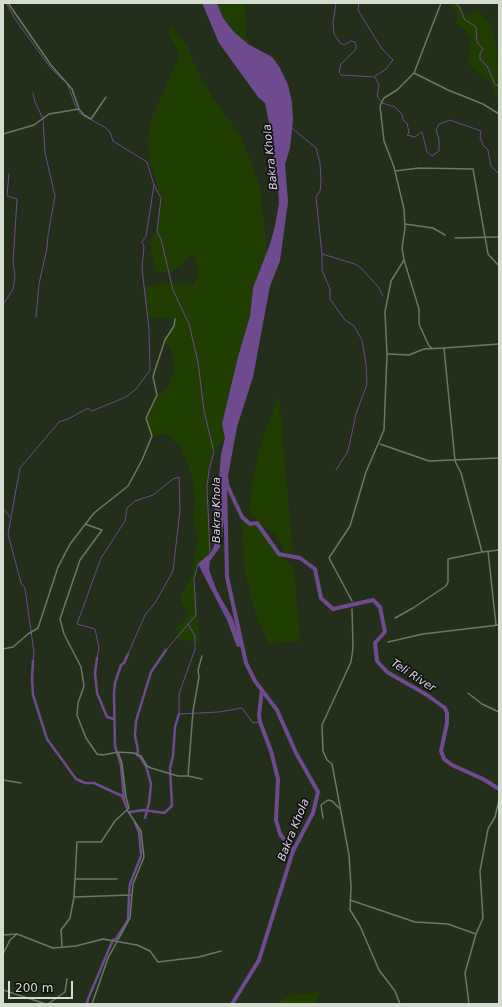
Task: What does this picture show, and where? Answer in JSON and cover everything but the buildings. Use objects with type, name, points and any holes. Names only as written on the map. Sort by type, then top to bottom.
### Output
[{"type":"street","points":[[8,3],[51,65],[72,89],[79,109],[85,116],[91,119],[106,97]]},
{"type":"street","points":[[432,348],[429,346],[419,324],[419,310],[404,260],[402,248],[405,224],[404,209],[395,171],[384,141],[380,113],[382,101],[397,90],[414,73],[441,3]]},
{"type":"street","points":[[414,73],[448,90],[483,104],[499,114]]},
{"type":"street","points":[[3,134],[34,125],[49,114],[79,109]]},
{"type":"street","points":[[395,171],[419,168],[440,170],[473,169],[488,254],[499,266]]},
{"type":"street","points":[[405,224],[432,228],[445,235]]},
{"type":"street","points":[[455,238],[499,237]]},
{"type":"street","points":[[352,601],[329,558],[350,526],[368,467],[379,444],[384,425],[387,354],[385,312],[391,281],[404,260]]},
{"type":"street","points":[[3,649],[13,647],[41,624],[58,567],[70,544],[85,524],[105,503],[128,486],[152,436],[146,418],[157,395],[153,377],[165,340],[174,326],[175,319]]},
{"type":"street","points":[[387,354],[409,355],[432,348],[499,344]]},
{"type":"street","points":[[444,348],[455,461],[461,473],[482,552]]},
{"type":"street","points":[[379,444],[429,461],[499,458]]},
{"type":"street","points":[[85,524],[102,530],[80,560],[60,619],[66,638],[81,667],[84,686],[77,710],[86,738],[92,748],[100,755],[120,752],[134,753],[141,756],[150,768],[178,776],[188,776],[202,779]]},
{"type":"street","points":[[394,618],[413,608],[446,586],[448,582],[448,559],[499,550]]},
{"type":"street","points":[[388,642],[423,634],[498,625],[488,551]]},
{"type":"street","points":[[352,610],[353,648],[350,662],[322,725],[323,751],[327,760],[332,764],[349,855],[350,910],[360,926],[379,970],[395,991],[400,1004]]},
{"type":"street","points":[[188,776],[190,737],[199,677],[198,670],[202,656]]},
{"type":"street","points":[[468,693],[472,697],[499,712]]},
{"type":"street","points":[[62,947],[61,930],[70,918],[74,897],[77,842],[101,842],[115,821],[129,807],[126,797],[120,752]]},
{"type":"street","points":[[3,780],[21,783]]},
{"type":"street","points":[[469,1004],[465,973],[476,934],[483,918],[480,877],[481,864],[488,830],[495,817],[499,800]]},
{"type":"street","points":[[323,818],[321,805],[324,803],[332,801],[340,808]]},
{"type":"street","points":[[92,1004],[105,965],[116,941],[130,918],[133,884],[144,856],[141,831],[127,810]]},
{"type":"street","points":[[76,879],[117,880]]},
{"type":"street","points":[[74,897],[131,895]]},
{"type":"street","points":[[350,900],[415,922],[448,924],[476,934]]},
{"type":"street","points":[[3,954],[10,940],[17,934]]},
{"type":"street","points":[[3,935],[24,935],[49,947],[76,946],[103,940],[116,941],[137,945],[146,949],[158,962],[199,957],[221,951]]},
{"type":"street","points":[[3,990],[47,1004],[65,992],[67,979]]},
{"type":"green space","points":[[217,3],[245,3],[248,44],[234,32],[223,18]]},
{"type":"green space","points":[[449,3],[459,3],[466,16],[478,10],[490,23],[497,47],[499,99],[496,97],[490,81],[479,74],[468,62],[471,37],[456,23],[457,13]]},
{"type":"green space","points":[[171,26],[187,46],[198,72],[214,99],[242,138],[260,186],[267,253],[253,288],[250,316],[238,357],[222,424],[225,438],[214,452],[209,470],[207,487],[210,554],[198,564],[194,579],[200,645],[195,642],[175,639],[179,634],[175,629],[189,614],[181,603],[180,597],[194,571],[191,569],[196,552],[197,540],[193,518],[195,499],[192,477],[181,447],[166,434],[152,436],[146,418],[157,395],[167,388],[174,373],[172,352],[165,340],[174,326],[174,319],[148,318],[143,287],[171,282],[193,286],[199,273],[194,254],[171,272],[157,272],[151,255],[151,237],[157,230],[162,198],[149,162],[148,138],[151,119],[180,55],[167,32]]},
{"type":"green space","points":[[279,395],[293,554],[284,552],[276,535],[258,522],[249,510],[253,477],[261,442]]},
{"type":"green space","points":[[242,517],[250,524],[257,523],[279,554],[294,568],[300,641],[269,644],[257,620],[244,568]]},
{"type":"green space","points":[[321,992],[314,1004],[273,1004],[291,995]]},
{"type":"water","points":[[202,3],[217,3],[223,18],[234,32],[248,44],[272,57],[280,68],[288,85],[292,102],[293,121],[290,148],[285,164],[288,202],[280,261],[270,286],[253,377],[237,427],[228,476],[230,491],[226,488],[226,506],[220,547],[210,561],[209,570],[217,591],[233,619],[242,646],[237,647],[227,620],[198,564],[210,554],[214,546],[215,495],[218,492],[221,454],[225,438],[222,424],[238,357],[250,316],[253,288],[270,244],[275,226],[279,203],[278,184],[273,166],[274,149],[265,103],[258,97],[219,43]]},
{"type":"waterway","points":[[6,3],[15,19],[50,67],[63,80]]},
{"type":"waterway","points":[[336,3],[333,23],[334,34],[340,43],[344,45],[351,41],[355,42],[356,45],[356,49],[341,64],[339,72],[341,75],[375,77],[379,85],[377,96],[382,103],[395,107],[402,114],[403,120],[407,123],[409,133],[407,135],[415,137],[422,132],[427,152],[432,156],[439,151],[439,139],[436,130],[439,124],[450,120],[481,131],[480,137],[483,145],[488,150],[491,166],[499,174]]},
{"type":"waterway","points":[[359,3],[358,10],[382,49],[393,60],[385,70],[375,76]]},
{"type":"waterway","points":[[454,3],[459,6],[465,20],[476,27],[477,42],[483,49],[480,54],[480,59],[487,66],[495,84],[499,87]]},
{"type":"waterway","points":[[68,85],[76,108],[81,114],[106,128],[110,132],[113,141],[147,162],[154,185],[161,198],[157,231],[161,239],[173,290],[189,324],[198,362],[204,411],[214,452],[209,470],[207,487],[210,554],[198,564],[194,579],[196,615],[166,650]]},
{"type":"waterway","points":[[33,93],[35,102],[43,119],[45,153],[55,196],[47,248],[39,284],[36,317]]},
{"type":"waterway","points":[[292,128],[316,148],[320,163],[320,191],[316,197],[322,254],[355,264],[361,268],[379,288],[383,296]]},
{"type":"waterway","points":[[3,305],[13,289],[15,276],[13,263],[17,199],[7,196],[9,174]]},
{"type":"waterway","points":[[33,661],[34,653],[25,588],[21,583],[8,534],[20,468],[59,422],[68,419],[88,408],[92,411],[126,397],[136,389],[150,370],[149,330],[142,268],[144,247],[142,242],[146,236],[154,185]]},
{"type":"waterway","points":[[322,254],[322,270],[330,289],[330,299],[345,320],[354,326],[362,340],[366,364],[367,384],[356,414],[348,451],[336,470]]},
{"type":"waterway","points":[[97,658],[99,648],[95,629],[77,624],[101,558],[125,521],[127,508],[135,501],[153,495],[173,479],[179,477],[180,510],[173,571],[155,603],[145,615],[128,654]]},
{"type":"waterway","name":"Bakra Khola","points":[[225,482],[227,577],[246,663],[255,681],[277,710],[296,753],[318,792],[313,813],[293,851],[259,960],[232,1004]]},
{"type":"waterway","name":"Teli River","points":[[228,487],[242,517],[250,524],[257,523],[279,554],[300,558],[315,569],[321,598],[333,609],[373,600],[380,607],[385,632],[375,643],[377,661],[387,672],[427,695],[445,708],[447,713],[447,723],[441,751],[444,759],[452,765],[483,779],[499,789]]},
{"type":"waterway","points":[[3,508],[10,517]]},
{"type":"waterway","points":[[188,624],[195,636],[195,649],[179,694],[179,714],[219,712],[242,708],[253,723],[260,722]]},
{"type":"waterway","points":[[145,818],[149,803],[151,784],[146,766],[137,755],[138,750],[135,736],[136,721],[151,672],[166,650]]},
{"type":"waterway","points":[[124,799],[121,765],[115,746],[114,694],[115,683],[121,665],[124,663],[128,654]]},
{"type":"waterway","points":[[97,658],[95,673],[97,693],[107,717],[114,719]]},
{"type":"waterway","points":[[33,661],[33,695],[47,739],[76,779],[85,783],[94,783],[122,796],[127,808]]},
{"type":"waterway","points":[[262,690],[259,715],[260,722],[271,751],[278,779],[276,820],[280,834],[293,851]]},
{"type":"waterway","points":[[130,812],[144,810],[164,813],[172,806],[170,768],[173,756],[175,727],[179,714]]},
{"type":"waterway","points":[[135,823],[139,832],[141,854]]},
{"type":"waterway","points":[[129,893],[130,884],[141,856]]},
{"type":"waterway","points":[[113,940],[116,939],[128,920],[129,896]]},
{"type":"waterway","points":[[87,1004],[112,942]]}]
